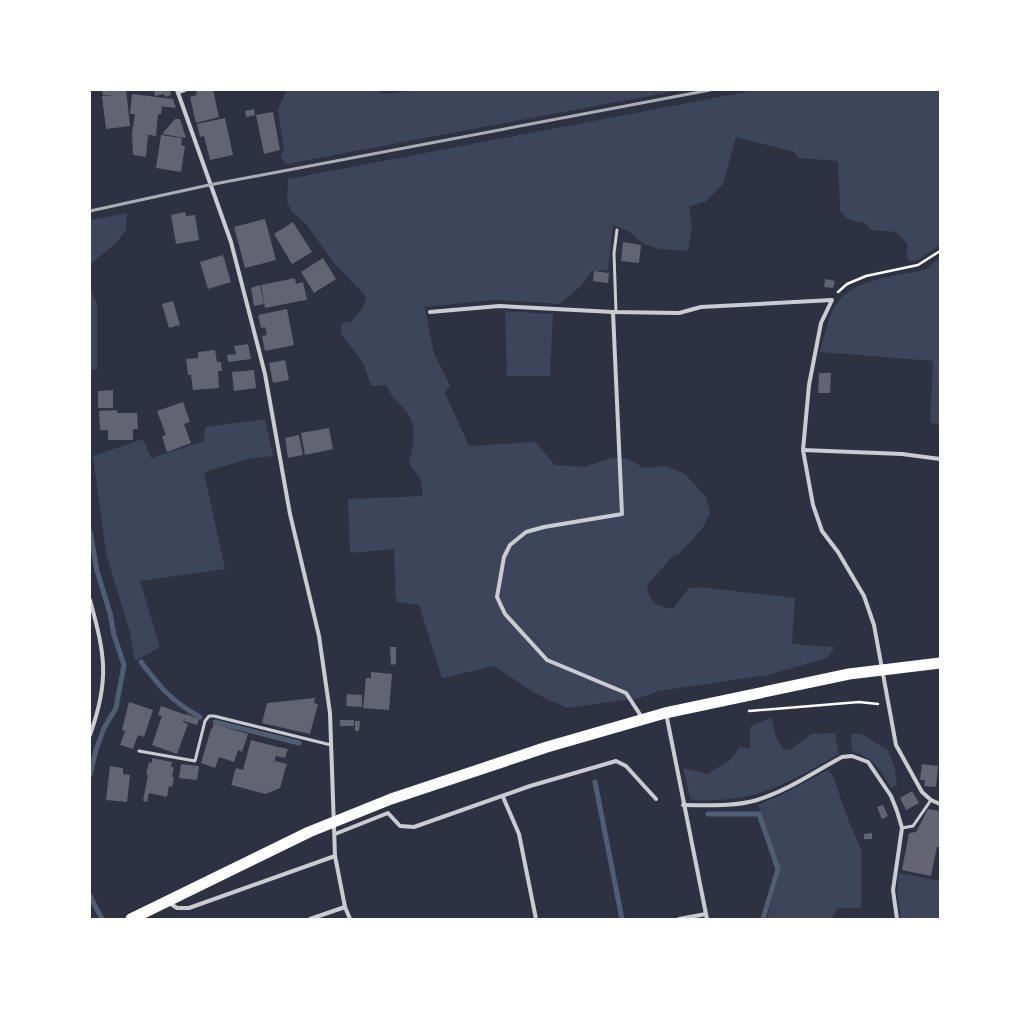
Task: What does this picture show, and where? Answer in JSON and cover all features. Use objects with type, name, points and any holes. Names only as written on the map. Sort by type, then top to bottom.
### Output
[{"type":"highway","points":[[135,917],[309,832],[392,799],[547,747],[666,713],[849,674],[940,663]]},
{"type":"street","points":[[185,90],[178,91],[231,242],[264,374],[290,514],[319,636],[330,713],[335,856],[345,907],[350,919]]},
{"type":"street","points":[[430,312],[499,306],[614,312],[679,313],[701,307],[832,300],[821,323],[809,385],[803,450],[813,505],[822,531],[838,552],[864,596],[874,625],[896,745],[922,792],[931,800],[940,804]]},
{"type":"street","points":[[614,312],[622,514],[544,527],[526,532],[510,545],[504,557],[497,597],[505,614],[547,660],[626,693],[643,720]]},
{"type":"street","points":[[803,450],[902,454],[940,459]]},
{"type":"street","points":[[90,600],[101,639],[104,672],[103,686],[90,735]]},
{"type":"street","points":[[666,713],[706,916],[679,919]]},
{"type":"street","points":[[683,804],[725,806],[757,800],[784,789],[842,758],[852,756],[860,758],[872,766],[891,796],[902,828],[893,890],[897,919]]},
{"type":"street","points":[[335,834],[388,813],[400,826],[414,827],[503,797],[530,786],[616,761],[626,766],[656,799]]},
{"type":"street","points":[[503,797],[519,834],[536,919]]},
{"type":"street","points":[[166,901],[177,908],[189,908],[335,856]]},
{"type":"street","points":[[310,919],[345,907]]},
{"type":"lane","points":[[614,312],[614,253],[617,230]]},
{"type":"lane","points":[[139,751],[195,761],[205,721],[209,716],[331,745]]},
{"type":"lane","points":[[902,828],[913,826],[931,800]]},
{"type":"path","points":[[832,300],[847,284],[866,276],[918,265],[940,251]]},
{"type":"path","points":[[738,698],[743,710],[755,712],[859,702],[888,707]]},
{"type":"shaded area","points":[[287,90],[378,90],[381,94],[421,90],[681,90],[287,164],[281,158],[281,154],[284,151],[278,109]]},
{"type":"shaded area","points":[[756,90],[940,90],[940,245],[918,260],[909,261],[906,256],[908,244],[896,232],[871,230],[865,223],[848,219],[840,211],[838,161],[798,158],[794,152],[736,137],[723,184],[705,202],[689,206],[692,225],[688,251],[659,249],[644,244],[628,231],[613,225],[608,270],[591,271],[582,285],[560,304],[494,300],[425,307],[434,354],[450,385],[445,393],[469,446],[535,442],[555,465],[584,467],[612,458],[626,458],[644,468],[665,466],[685,474],[706,497],[710,513],[702,529],[679,554],[672,557],[647,585],[650,597],[655,603],[673,609],[688,589],[700,587],[795,598],[792,644],[835,647],[827,658],[768,675],[659,691],[639,698],[567,708],[536,694],[494,666],[442,678],[419,605],[396,602],[394,549],[350,553],[348,499],[423,496],[420,478],[409,463],[414,437],[413,424],[407,412],[393,397],[386,385],[371,386],[364,365],[341,333],[342,323],[352,321],[363,308],[366,296],[334,263],[306,224],[292,212],[287,202],[288,179]]},
{"type":"shaded area","points":[[127,213],[126,230],[117,242],[90,265],[90,220]]},
{"type":"shaded area","points":[[940,257],[940,286],[936,281],[940,287],[940,424],[930,423],[933,361],[820,352],[835,306],[850,290],[877,280],[926,269]]},
{"type":"shaded area","points":[[90,288],[97,303],[97,369],[90,369]]},
{"type":"shaded area","points":[[505,311],[553,314],[550,376],[507,376]]},
{"type":"shaded area","points":[[265,419],[273,456],[248,459],[204,472],[225,569],[140,581],[160,647],[135,661],[130,633],[106,553],[93,456],[143,439],[151,458],[204,441],[205,427]]},
{"type":"shaded area","points":[[771,717],[776,737],[784,750],[793,748],[811,734],[835,733],[839,754],[780,786],[749,796],[702,801],[690,798],[683,768],[707,774],[730,760],[740,747],[750,749],[750,727]]},
{"type":"shaded area","points":[[851,734],[861,734],[888,750],[895,769],[897,785],[891,788],[876,765],[866,757],[852,752]]},
{"type":"shaded area","points":[[828,770],[833,776],[849,822],[861,849],[861,908],[837,908],[832,919],[767,919],[780,868],[758,805],[785,793]]},
{"type":"shaded area","points":[[899,873],[940,881],[940,919],[901,919],[897,892]]},
{"type":"building","points":[[102,90],[126,90],[130,126],[106,129],[102,96],[114,95],[103,95]]},
{"type":"building","points":[[154,90],[170,90],[171,95],[165,97],[164,94],[155,96]]},
{"type":"building","points":[[196,90],[213,90],[219,117],[196,123],[190,97],[197,95]]},
{"type":"building","points":[[132,94],[173,99],[176,108],[159,106],[162,107],[161,114],[158,114],[156,136],[143,134],[148,135],[146,157],[133,155],[132,133],[135,114],[130,114]]},
{"type":"building","points":[[254,109],[255,115],[246,117],[245,111]]},
{"type":"building","points":[[273,112],[280,150],[264,154],[256,115]]},
{"type":"building","points":[[225,118],[233,155],[210,160],[204,136],[200,137],[197,124]]},
{"type":"building","points":[[175,119],[180,119],[186,138],[162,134]]},
{"type":"building","points":[[161,135],[182,138],[181,145],[185,146],[181,172],[156,168]]},
{"type":"building","points":[[185,212],[186,216],[195,215],[199,240],[176,244],[171,215]]},
{"type":"building","points":[[265,219],[276,260],[245,268],[234,227]]},
{"type":"building","points":[[293,222],[312,252],[292,264],[274,234]]},
{"type":"building","points":[[623,242],[641,245],[639,263],[621,261]]},
{"type":"building","points":[[223,255],[231,282],[208,289],[200,262]]},
{"type":"building","points":[[323,258],[336,279],[314,293],[301,272]]},
{"type":"building","points":[[594,271],[609,273],[608,283],[593,281]]},
{"type":"building","points":[[295,278],[296,284],[303,282],[307,300],[265,308],[261,285]]},
{"type":"building","points":[[825,279],[835,281],[833,288],[824,287]]},
{"type":"building","points":[[260,285],[264,304],[254,306],[251,288]]},
{"type":"building","points":[[173,301],[180,325],[169,328],[162,304]]},
{"type":"building","points":[[287,309],[294,345],[265,351],[262,336],[267,335],[265,327],[261,328],[258,315]]},
{"type":"building","points":[[248,344],[251,359],[228,362],[227,355],[236,354],[234,346]]},
{"type":"building","points":[[215,350],[217,362],[221,362],[222,371],[218,371],[219,388],[193,390],[191,375],[188,375],[186,359],[198,358],[198,352]]},
{"type":"building","points":[[285,360],[289,380],[273,383],[269,363]]},
{"type":"building","points":[[254,370],[256,388],[234,391],[232,372]]},
{"type":"building","points":[[819,373],[831,373],[830,393],[818,393]]},
{"type":"building","points":[[113,390],[113,408],[98,408],[98,391]]},
{"type":"building","points":[[183,402],[190,422],[184,424],[191,443],[167,452],[162,436],[166,435],[157,411]]},
{"type":"building","points":[[117,410],[117,413],[137,413],[138,429],[133,429],[133,440],[108,440],[108,430],[100,430],[99,411]]},
{"type":"building","points":[[329,428],[333,449],[305,455],[301,433]]},
{"type":"building","points":[[299,435],[303,455],[288,458],[285,438]]},
{"type":"building","points":[[390,647],[396,647],[396,664],[391,665]]},
{"type":"building","points":[[371,672],[392,674],[389,710],[363,708],[366,678],[371,678]]},
{"type":"building","points":[[347,694],[362,695],[362,707],[346,706]]},
{"type":"building","points":[[315,698],[314,703],[318,704],[310,734],[262,723],[267,703]]},
{"type":"building","points":[[129,702],[153,710],[144,737],[138,735],[133,749],[120,745],[125,731],[122,730]]},
{"type":"building","points":[[161,706],[186,715],[183,722],[188,724],[177,754],[152,745],[162,716],[158,715]]},
{"type":"building","points":[[186,714],[199,719],[197,725],[184,721]]},
{"type":"building","points":[[340,720],[354,720],[354,726],[340,726]]},
{"type":"building","points":[[355,721],[360,721],[359,731],[355,731]]},
{"type":"building","points":[[214,724],[248,734],[242,752],[238,750],[234,762],[219,757],[215,768],[201,763],[211,729]]},
{"type":"building","points":[[251,740],[278,747],[273,767],[275,761],[287,764],[280,788],[266,794],[231,785],[236,768],[243,770]]},
{"type":"building","points":[[278,747],[288,749],[285,758],[276,756]]},
{"type":"building","points":[[152,758],[172,762],[171,767],[174,767],[172,777],[174,777],[172,787],[169,786],[167,797],[149,793],[147,802],[143,801],[148,775],[146,775],[149,762],[152,763]]},
{"type":"building","points":[[181,764],[199,766],[197,780],[179,778]]},
{"type":"building","points":[[922,764],[938,766],[936,787],[924,786],[925,780],[920,780]]},
{"type":"building","points":[[110,766],[123,768],[123,774],[130,775],[127,802],[106,800]]},
{"type":"building","points":[[912,791],[919,803],[906,810],[900,798]]},
{"type":"building","points":[[883,805],[888,816],[882,819],[877,807]]},
{"type":"building","points":[[928,809],[940,811],[940,847],[937,847],[931,876],[902,870],[909,833],[916,832]]},
{"type":"building","points":[[872,833],[872,839],[864,839],[864,834]]},
{"type":"waterway","points":[[90,531],[97,571],[110,613],[114,635],[124,665],[116,708],[104,728],[96,750],[90,775]]},
{"type":"waterway","points":[[141,662],[167,693],[181,705],[200,717]]},
{"type":"waterway","points":[[215,722],[299,743]]},
{"type":"waterway","points":[[595,782],[622,919]]},
{"type":"waterway","points":[[708,814],[759,814],[778,869],[763,919]]},
{"type":"waterway","points":[[90,896],[102,919]]},
{"type":"railway","points":[[90,211],[209,185],[710,90]]}]
